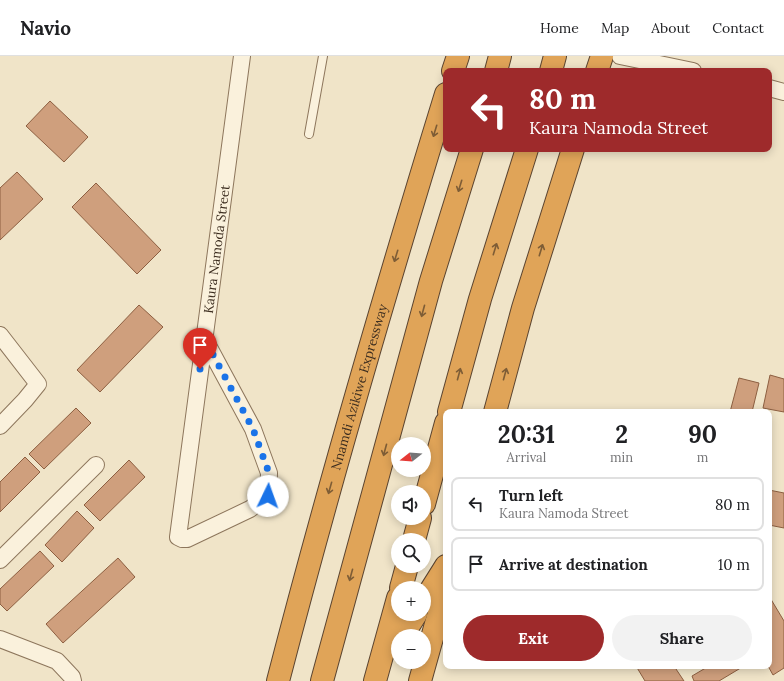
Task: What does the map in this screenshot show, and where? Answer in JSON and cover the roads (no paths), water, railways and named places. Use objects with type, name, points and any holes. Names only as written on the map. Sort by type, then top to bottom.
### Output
[{"type":"highway","points":[[454,68],[458,56]]},
{"type":"highway","points":[[497,68],[500,56]]},
{"type":"highway","points":[[552,68],[555,56]]},
{"type":"highway","points":[[598,68],[602,56]]},
{"type":"highway","name":"Nnamdi Azikiwe Expressway","points":[[278,681],[301,592],[388,281],[443,104]]},
{"type":"highway","points":[[322,681],[431,281],[471,152]]},
{"type":"highway","points":[[450,409],[480,299],[526,152]]},
{"type":"highway","points":[[496,409],[523,308],[572,152]]},
{"type":"highway","points":[[429,485],[443,434]]},
{"type":"highway","points":[[431,590],[443,571]]},
{"type":"highway","points":[[292,681],[301,592]]},
{"type":"highway","points":[[420,681],[443,599]]},
{"type":"highway","points":[[376,678],[392,621]]},
{"type":"highway","points":[[376,678],[391,653]]},
{"type":"street","name":"Kaura Namoda Street","points":[[204,338],[253,429],[269,473],[268,496],[250,509],[187,539],[182,539],[178,537],[204,338],[242,56]]},
{"type":"street","points":[[620,56],[678,68]]},
{"type":"street","points":[[772,89],[784,92]]},
{"type":"street","points":[[0,335],[38,384],[0,426]]},
{"type":"street","points":[[0,560],[96,465]]},
{"type":"street","points":[[0,639],[57,661],[72,676],[73,681]]},
{"type":"lane","points":[[309,134],[323,56]]}]
